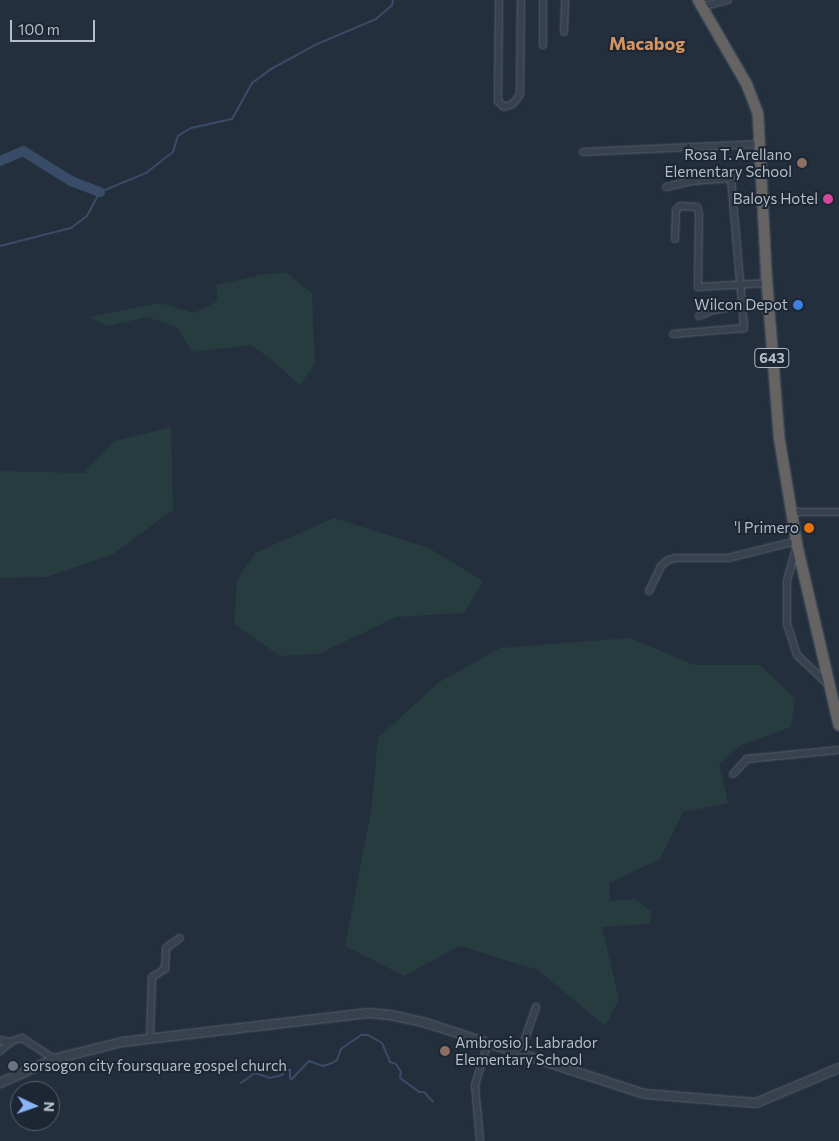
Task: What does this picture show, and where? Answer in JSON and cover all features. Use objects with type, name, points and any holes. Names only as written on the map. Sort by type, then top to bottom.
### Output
[{"type":"highway","name":"643","points":[[700,3],[754,99],[758,114],[778,437],[797,543],[839,725]]},
{"type":"street","points":[[499,0],[498,101],[504,107],[513,104],[520,94],[521,0]]},
{"type":"street","points":[[543,0],[543,45]]},
{"type":"street","points":[[564,32],[565,0]]},
{"type":"street","points":[[700,3],[728,0]]},
{"type":"street","points":[[583,152],[760,144]]},
{"type":"street","points":[[666,187],[692,181],[731,178],[744,328],[673,334]]},
{"type":"street","points":[[674,239],[676,210],[680,206],[697,207],[699,213],[698,287],[767,283]]},
{"type":"street","points":[[700,316],[710,311],[742,305]]},
{"type":"street","points":[[791,512],[839,512]]},
{"type":"street","points":[[649,591],[661,566],[668,560],[676,558],[728,558],[797,543],[787,580],[787,624],[797,655],[828,684]]},
{"type":"street","points":[[733,774],[747,759],[839,750]]},
{"type":"street","points":[[150,1038],[152,977],[165,969],[166,948],[180,938]]},
{"type":"street","points":[[520,1053],[536,1007]]},
{"type":"street","points":[[0,1083],[54,1059],[112,1044],[150,1038],[368,1014],[390,1015],[423,1022],[645,1094],[756,1103],[818,1079],[839,1068]]},
{"type":"street","points":[[0,1051],[11,1042],[22,1038],[54,1059]]},
{"type":"street","points":[[0,1040],[11,1042]]},
{"type":"street","points":[[480,1141],[475,1086],[488,1043]]},
{"type":"green space","points":[[287,273],[312,293],[315,364],[300,385],[272,360],[251,345],[192,352],[177,327],[147,317],[109,326],[89,317],[160,303],[194,313],[218,301],[216,285],[265,274]]},
{"type":"green space","points":[[171,427],[173,510],[113,554],[47,577],[0,578],[0,471],[84,473],[115,441]]},
{"type":"green space","points":[[334,518],[429,548],[483,581],[464,613],[396,617],[319,654],[280,656],[234,624],[237,580],[255,553]]},
{"type":"green space","points":[[630,638],[694,665],[760,665],[795,699],[791,727],[741,745],[719,764],[728,803],[683,812],[660,859],[609,883],[610,901],[634,899],[652,912],[649,924],[602,927],[619,1000],[605,1026],[538,970],[460,946],[404,976],[345,946],[371,812],[378,738],[438,683],[500,648]]},
{"type":"waterway","points":[[0,246],[71,228],[87,216],[100,192],[146,173],[173,152],[178,136],[191,128],[232,119],[252,83],[271,69],[315,45],[376,19],[392,5],[393,0]]},
{"type":"waterway","points":[[0,161],[23,151],[71,181],[100,192]]},
{"type":"waterway","points":[[241,1083],[255,1073],[270,1078],[282,1075],[286,1070],[290,1070],[290,1078],[292,1079],[309,1061],[323,1066],[332,1063],[337,1060],[341,1049],[361,1035],[368,1035],[382,1043],[390,1062],[396,1064],[401,1072],[400,1078],[419,1092],[424,1092],[433,1102]]},
{"type":"place","name":"Rosa T. Arellano Elementary School","points":[[802,163]]},
{"type":"place","name":"Baloys Hotel","points":[[828,199]]},
{"type":"place","name":"Wilcon Depot","points":[[798,305]]},
{"type":"place","name":"'l Primero","points":[[809,528]]},
{"type":"place","name":"Ambrosio J. Labrador Elementary School","points":[[445,1051]]},
{"type":"place","name":"sorsogon city foursquare gospel church","points":[[13,1066]]},
{"type":"district","name":"Macabog","points":[[647,43]]}]
